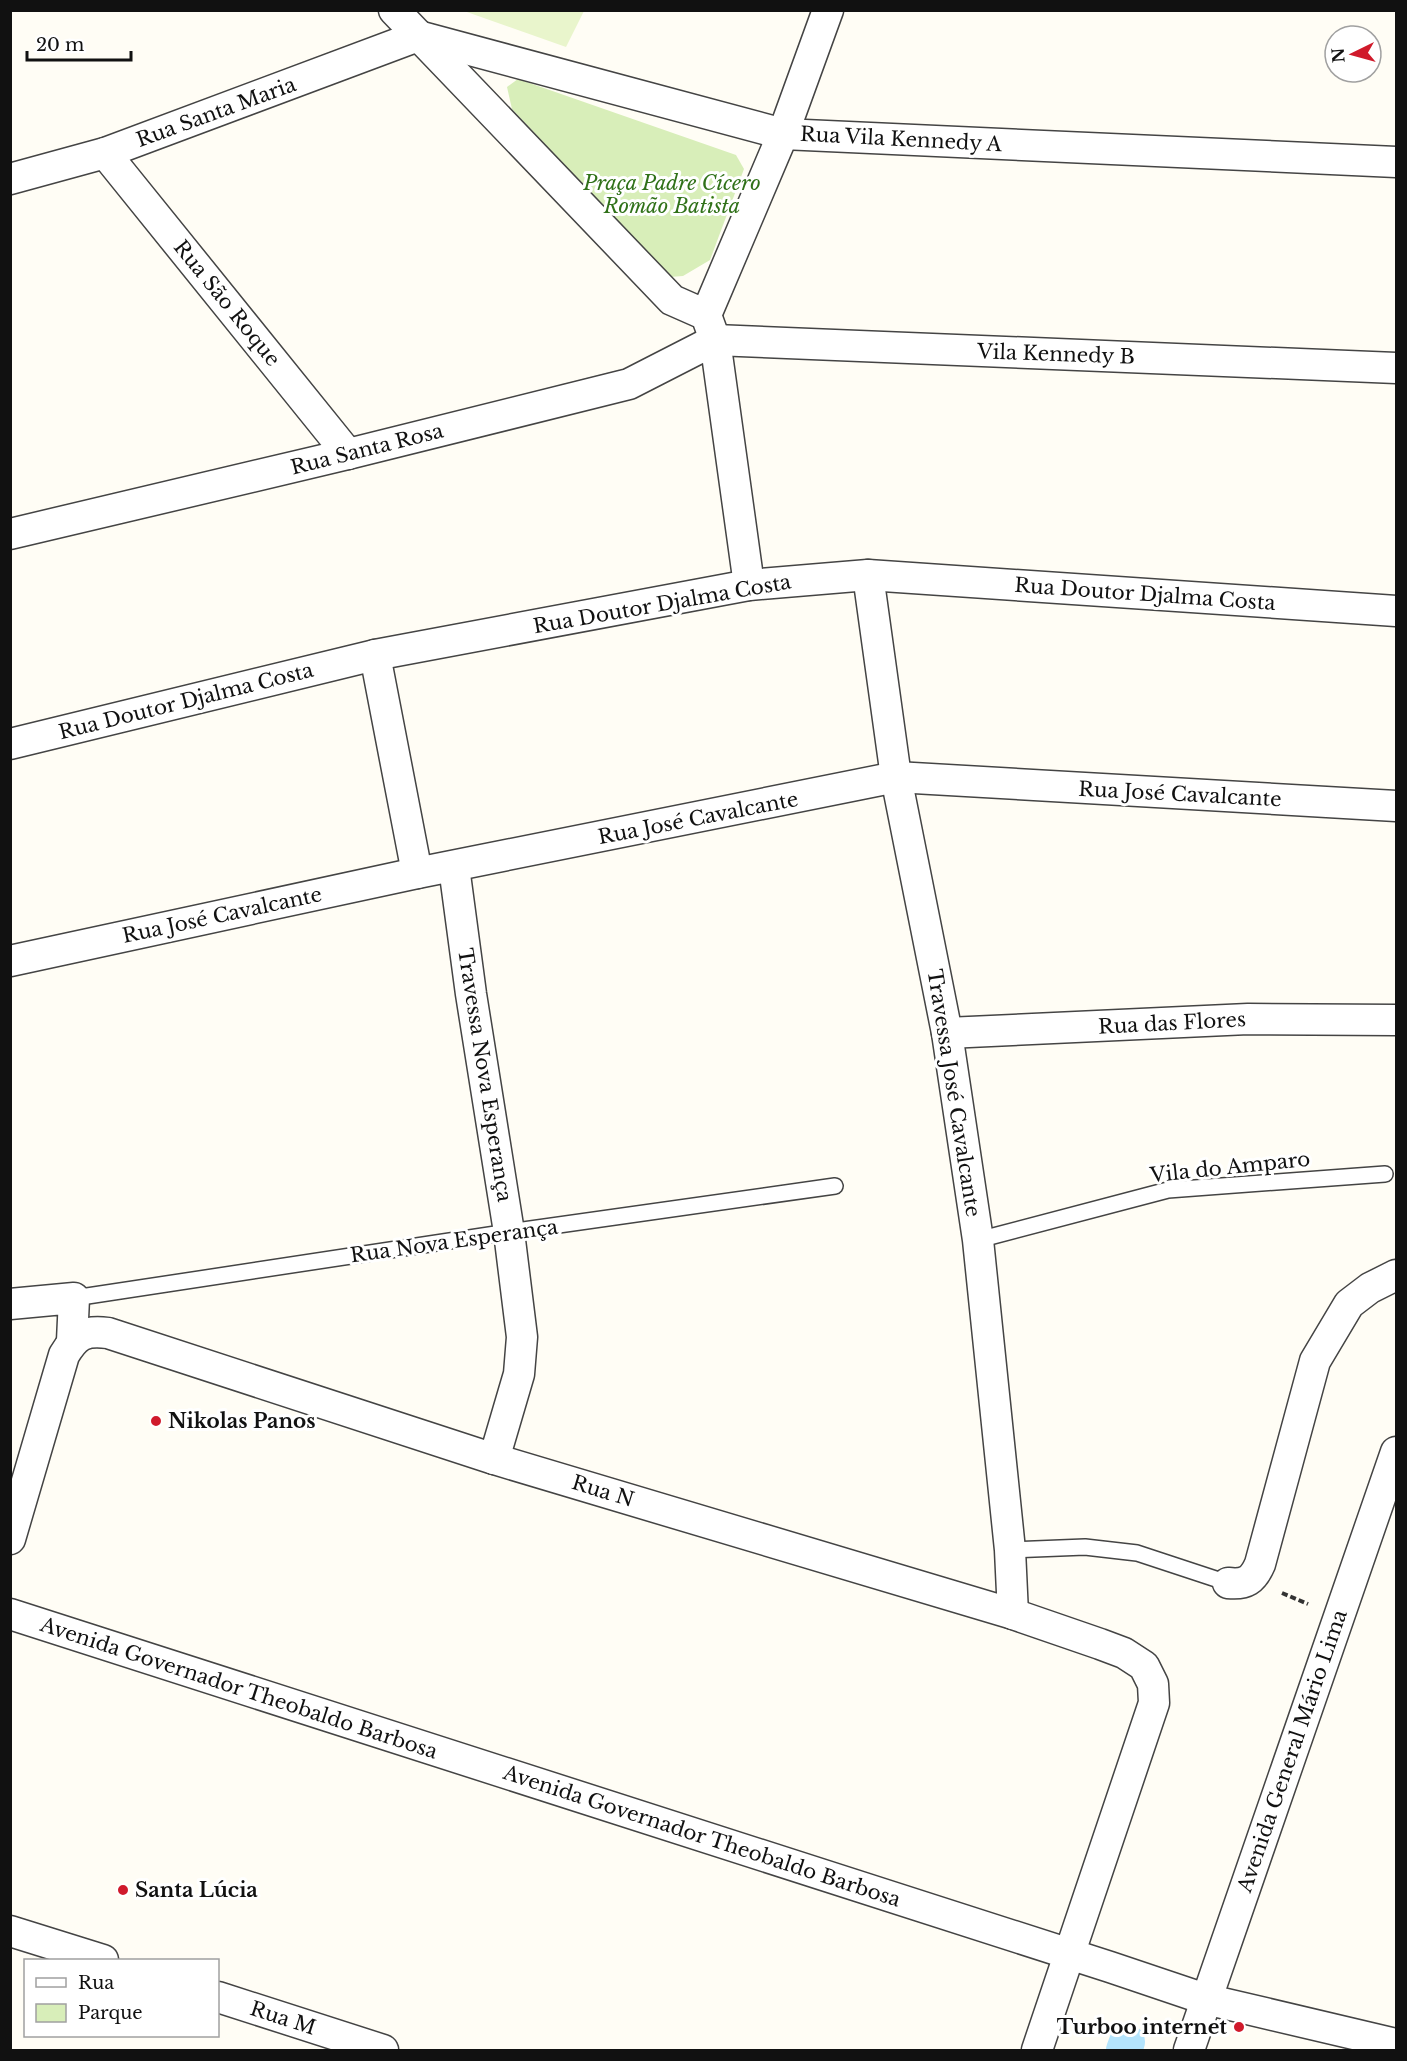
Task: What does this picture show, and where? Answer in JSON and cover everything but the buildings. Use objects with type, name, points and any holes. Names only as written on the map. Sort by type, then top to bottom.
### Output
[{"type":"street","points":[[394,10],[672,300],[711,327]]},
{"type":"street","points":[[749,585],[711,327],[828,10]]},
{"type":"street","name":"Rua Vila Kennedy A","points":[[418,36],[783,134],[1396,162]]},
{"type":"street","name":"Rua Santa Maria","points":[[10,179],[105,153],[418,36]]},
{"type":"street","name":"Rua São Roque","points":[[105,153],[348,454]]},
{"type":"street","name":"Vila Kennedy B","points":[[711,327],[1396,368]]},
{"type":"street","name":"Rua Santa Rosa","points":[[13,529],[348,454],[629,384],[711,327]]},
{"type":"street","name":"Rua Doutor Djalma Costa","points":[[10,744],[375,655],[749,585],[868,575],[1396,611]]},
{"type":"street","name":"Travessa José Cavalcante","points":[[868,575],[896,777],[947,1034],[978,1240],[1010,1550],[1013,1614]]},
{"type":"street","points":[[375,655],[417,873]]},
{"type":"street","name":"Rua José Cavalcante","points":[[10,961],[417,873],[896,777],[1396,806]]},
{"type":"street","name":"Travessa Nova Esperança","points":[[454,867],[471,994],[509,1232],[522,1338],[519,1374],[494,1459]]},
{"type":"street","name":"Rua das Flores","points":[[947,1034],[1248,1019],[1396,1020]]},
{"type":"street","points":[[1239,1582],[1260,1564],[1315,1361],[1349,1304],[1370,1288],[1396,1275]]},
{"type":"street","points":[[10,1539],[64,1355],[72,1341],[74,1298]]},
{"type":"street","name":"Rua Nova Esperança","points":[[10,1304],[74,1298]]},
{"type":"street","name":"Rua N","points":[[72,1341],[83,1334],[95,1331],[108,1333],[494,1459],[1013,1614],[1124,1653],[1144,1666],[1153,1684],[1154,1703],[1071,1955]]},
{"type":"street","name":"Avenida General Mário Lima","points":[[1189,2050],[1198,1997],[1339,1617],[1396,1452]]},
{"type":"street","name":"Avenida Governador Theobaldo Barbosa","points":[[10,1614],[1198,1997],[1396,2044]]},
{"type":"street","points":[[10,1931],[99,1959]]},
{"type":"street","points":[[1037,2050],[1071,1955]]},
{"type":"street","name":"Rua M","points":[[219,1997],[383,2050]]},
{"type":"lane","name":"Vila do Amparo","points":[[978,1240],[1168,1190],[1385,1174]]},
{"type":"lane","name":"Rua Nova Esperança","points":[[74,1298],[509,1232],[835,1186]]},
{"type":"lane","points":[[1010,1550],[1085,1548],[1137,1553],[1239,1582]]},
{"type":"path","points":[[1239,1582],[1339,1617]]},
{"type":"green space","points":[[584,10],[566,47],[464,11]]},
{"type":"green space","name":"Praça Padre Cícero Romão Batista","points":[[518,79],[736,155],[744,169],[710,260],[683,276],[670,277],[512,109],[507,87]]},
{"type":"waterway","points":[[1124,2050],[1127,2042]]},
{"type":"place","name":"Nikolas Panos","points":[[156,1421]]},
{"type":"place","name":"Santa Lúcia","points":[[123,1890]]},
{"type":"place","name":"Turboo internet","points":[[1239,2027]]}]
